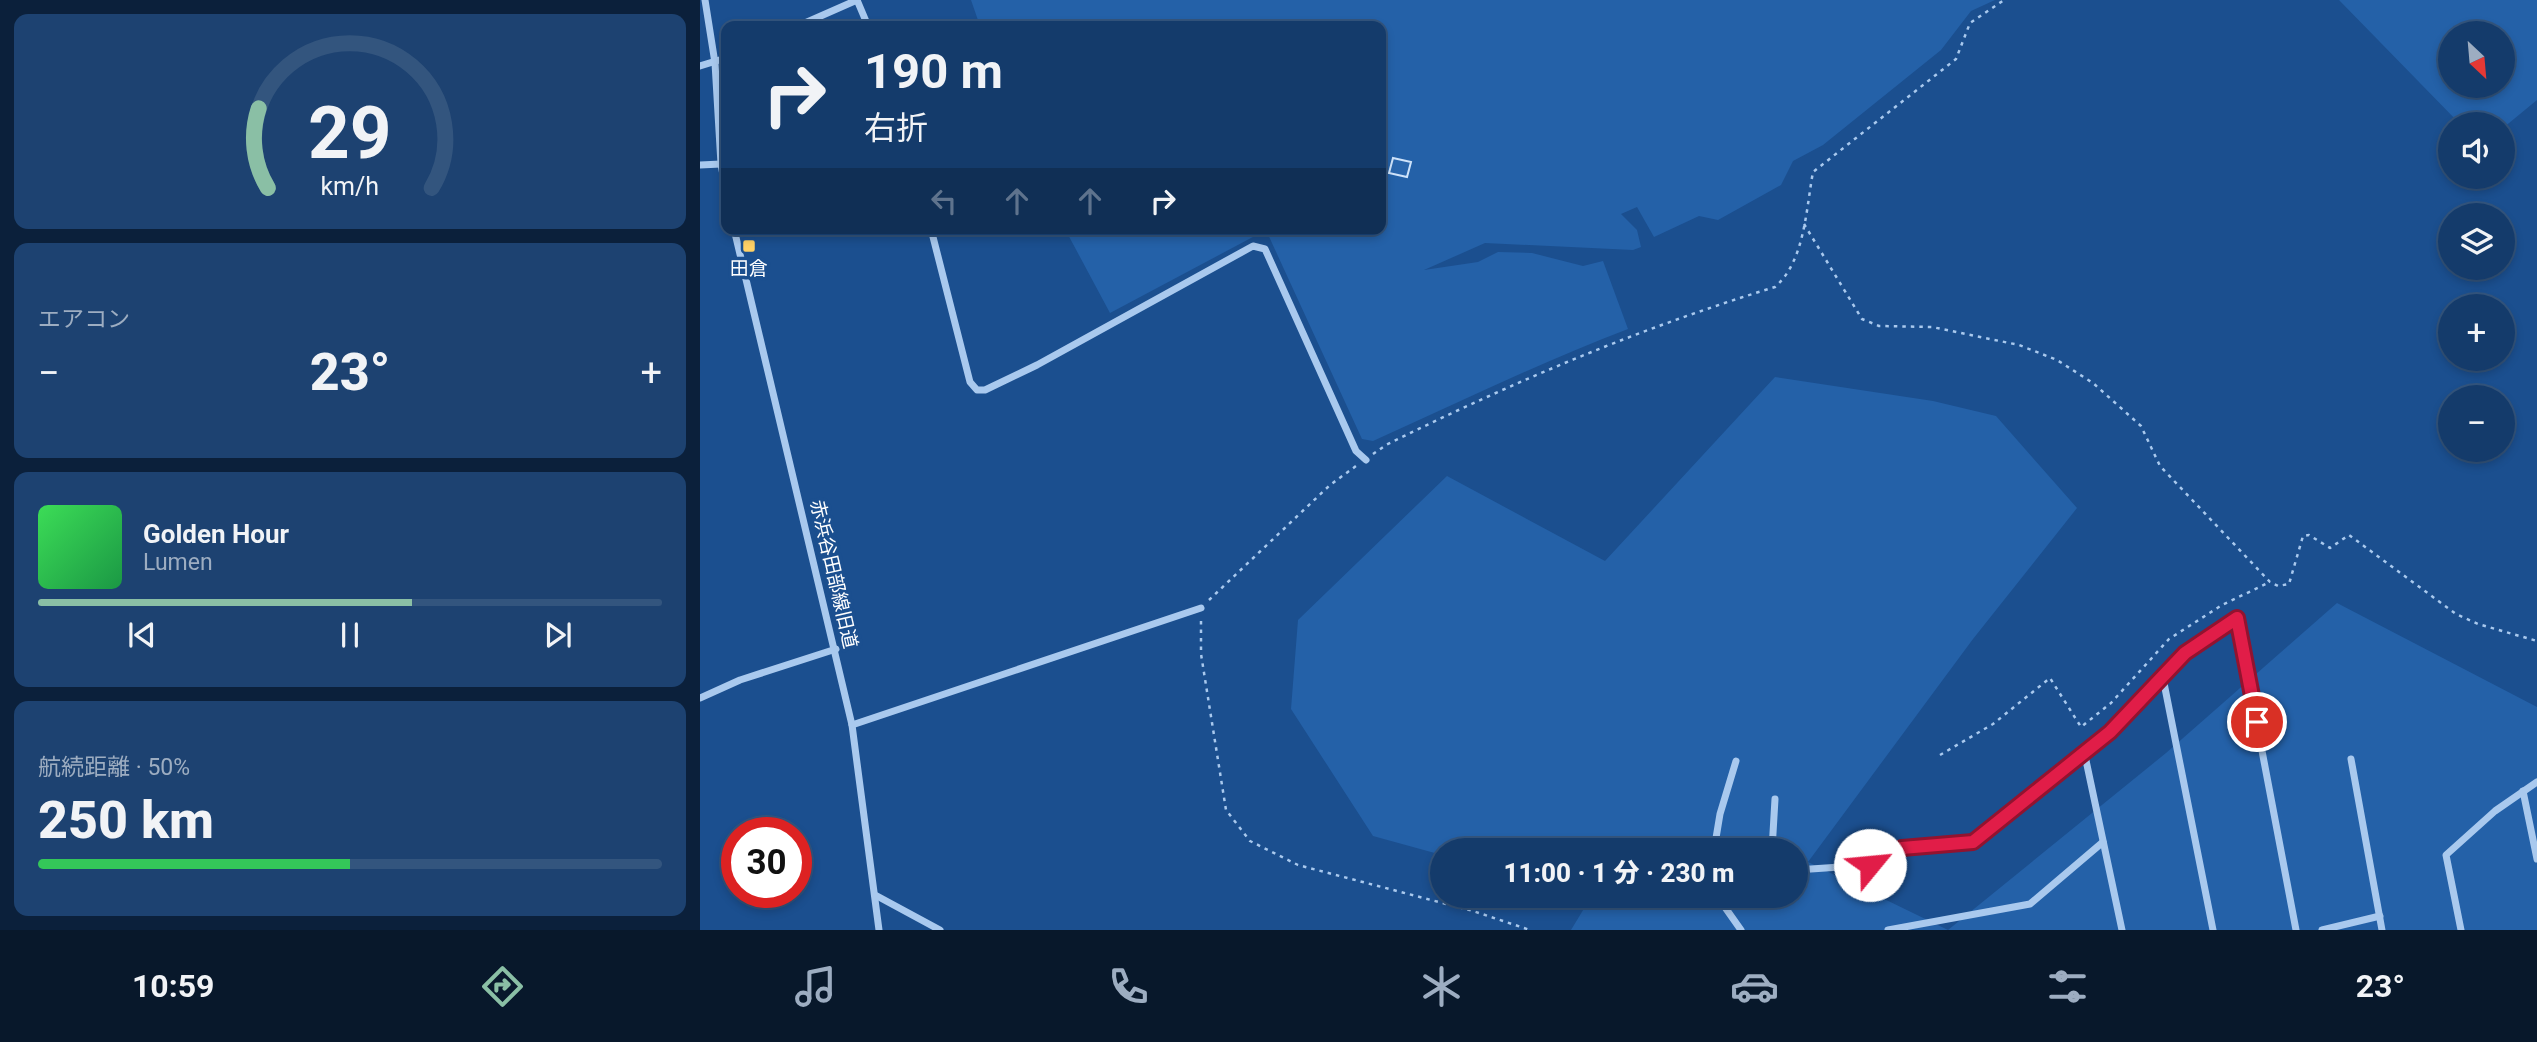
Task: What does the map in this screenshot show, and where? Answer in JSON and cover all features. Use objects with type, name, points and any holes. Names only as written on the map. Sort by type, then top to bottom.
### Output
[{"type":"street","points":[[705,0],[715,63],[721,169]]},
{"type":"street","points":[[809,21],[857,0],[866,21]]},
{"type":"street","points":[[700,66],[721,60]]},
{"type":"street","points":[[700,165],[720,164]]},
{"type":"street","name":"赤浜谷田部線旧道","points":[[735,235],[852,725],[877,896],[879,930]]},
{"type":"street","points":[[933,235],[970,382],[977,390],[985,390],[1037,365],[1253,246],[1265,249],[1356,451],[1366,460]]},
{"type":"street","points":[[852,725],[1200,608]]},
{"type":"street","points":[[1808,869],[1870,865],[1902,848],[1973,842],[2110,732],[2185,653],[2237,618],[2296,930]]},
{"type":"street","points":[[700,698],[740,680],[836,649]]},
{"type":"street","points":[[2163,677],[2213,930]]},
{"type":"street","points":[[2084,751],[2122,930]]},
{"type":"street","points":[[2351,759],[2382,930]]},
{"type":"street","points":[[1716,838],[1720,814],[1736,761]]},
{"type":"street","points":[[2461,930],[2445,855],[2495,811],[2537,782]]},
{"type":"street","points":[[2523,792],[2537,859]]},
{"type":"street","points":[[1773,838],[1775,799]]},
{"type":"street","points":[[1888,930],[2030,904],[2103,842]]},
{"type":"street","points":[[877,896],[940,930]]},
{"type":"street","points":[[1725,908],[1741,930]]},
{"type":"street","points":[[2322,930],[2380,916]]},
{"type":"path","points":[[1530,930],[1473,911],[1298,865],[1250,841],[1226,810],[1202,654],[1200,608],[1330,485],[1386,445],[1546,368],[1636,332],[1775,287],[1788,276],[1804,224],[1813,172],[1956,59],[1970,23],[2004,0]]},
{"type":"path","points":[[1804,224],[1862,319],[1879,326],[1933,327],[2019,345],[2057,360],[2093,383],[2141,426],[2160,466],[2270,582],[2278,586],[2289,584],[2303,536],[2309,535],[2330,548],[2349,535],[2456,614],[2478,624],[2537,641]]},
{"type":"path","points":[[1940,755],[1993,724],[2050,678],[2081,727],[2112,703],[2169,639],[2222,604],[2270,582]]},
{"type":"shaded area","points":[[971,0],[1995,0],[1971,11],[1941,50],[1823,145],[1793,161],[1781,185],[1718,220],[1699,216],[1654,237],[1637,207],[1621,214],[1637,230],[1641,247],[1633,250],[1485,243],[1424,270],[1478,262],[1498,252],[1532,253],[1583,266],[1603,261],[1628,329],[1531,369],[1373,441],[1362,439],[1268,235],[1386,235],[1386,21],[978,21]]},
{"type":"shaded area","points":[[2339,0],[2537,0],[2537,100],[2515,118],[2515,112],[2448,112]]},
{"type":"shaded area","points":[[1068,235],[1257,235],[1110,313]]},
{"type":"shaded area","points":[[1775,377],[1933,401],[1996,416],[2077,508],[1973,639],[1808,862],[1808,838],[1430,838],[1430,852],[1373,836],[1291,709],[1298,620],[1447,476],[1605,561]]},
{"type":"shaded area","points":[[2337,603],[2537,707],[2537,930],[1948,930],[2166,753]]},
{"type":"shaded area","points":[[1808,862],[1948,930],[1571,930],[1584,908],[1808,908]]},
{"type":"building","points":[[1393,158],[1411,162],[1407,177],[1389,173]]},
{"type":"place","name":"田倉","points":[[749,246]]},
{"type":"route","points":[[1870,865],[1902,848],[1973,842],[2110,732],[2185,653],[2237,618],[2257,722]]}]
